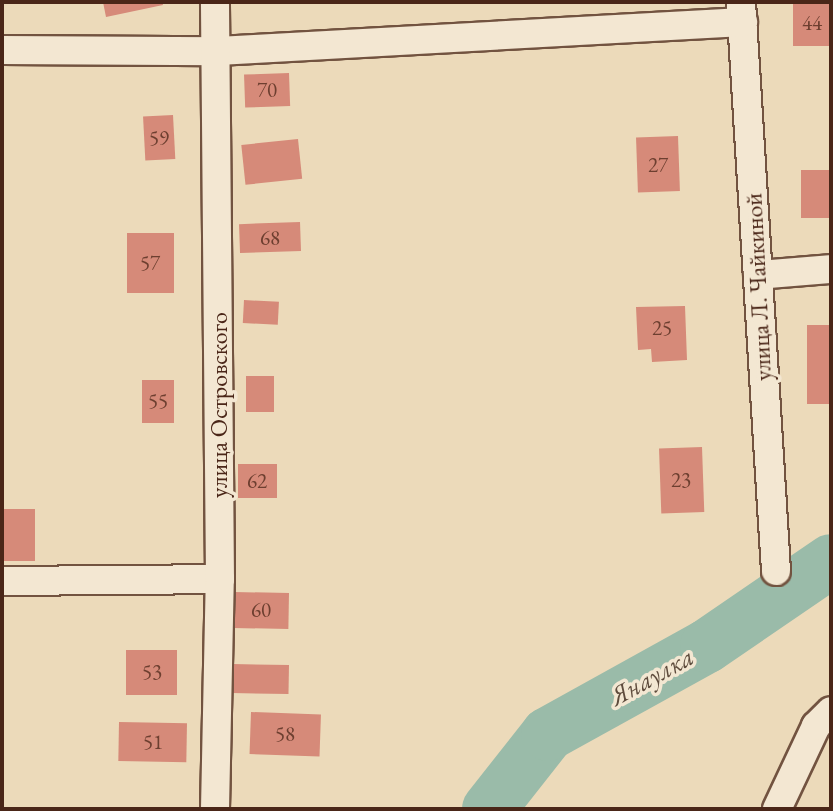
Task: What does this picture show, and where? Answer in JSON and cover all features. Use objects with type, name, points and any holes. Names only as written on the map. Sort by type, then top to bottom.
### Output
[{"type":"street","name":"улица Островского","points":[[215,2],[218,51],[220,579],[215,809]]},
{"type":"street","points":[[2,50],[218,51],[742,12]]},
{"type":"street","name":"улица Л. Чайкиной","points":[[742,12],[776,571]]},
{"type":"street","points":[[758,275],[831,269]]},
{"type":"street","points":[[2,581],[220,579]]},
{"type":"street","points":[[777,809],[816,726],[831,711]]},
{"type":"building","points":[[103,2],[162,2],[163,5],[106,17]]},
{"type":"building","points":[[793,2],[831,2],[831,46],[793,46]]},
{"type":"building","points":[[289,73],[290,106],[245,108],[244,75]]},
{"type":"building","points":[[173,115],[175,159],[145,161],[143,117]]},
{"type":"building","points":[[678,136],[680,191],[638,192],[636,137]]},
{"type":"building","points":[[298,139],[302,179],[245,185],[241,145]]},
{"type":"building","points":[[801,170],[831,170],[831,218],[801,218]]},
{"type":"building","points":[[300,222],[301,251],[240,253],[239,224]]},
{"type":"building","points":[[127,233],[174,233],[174,293],[127,293]]},
{"type":"building","points":[[244,300],[279,302],[278,325],[243,323]]},
{"type":"building","points":[[685,306],[687,360],[652,362],[651,349],[638,350],[636,307]]},
{"type":"building","points":[[807,325],[831,325],[831,404],[807,404]]},
{"type":"building","points":[[246,376],[274,376],[274,412],[246,412]]},
{"type":"building","points":[[142,380],[174,380],[174,423],[142,423]]},
{"type":"building","points":[[702,447],[704,512],[661,513],[659,449]]},
{"type":"building","points":[[238,464],[277,464],[277,498],[238,498]]},
{"type":"building","points":[[2,509],[35,509],[35,561],[2,561]]},
{"type":"building","points":[[234,592],[289,593],[288,629],[233,628]]},
{"type":"building","points":[[126,650],[177,650],[177,695],[126,695]]},
{"type":"building","points":[[232,664],[289,665],[288,694],[231,693]]},
{"type":"building","points":[[251,712],[321,714],[319,756],[250,754]]},
{"type":"building","points":[[119,722],[187,723],[186,762],[118,761]]},
{"type":"waterway","name":"Янаулка","points":[[489,809],[548,734],[707,646],[831,561]]}]
